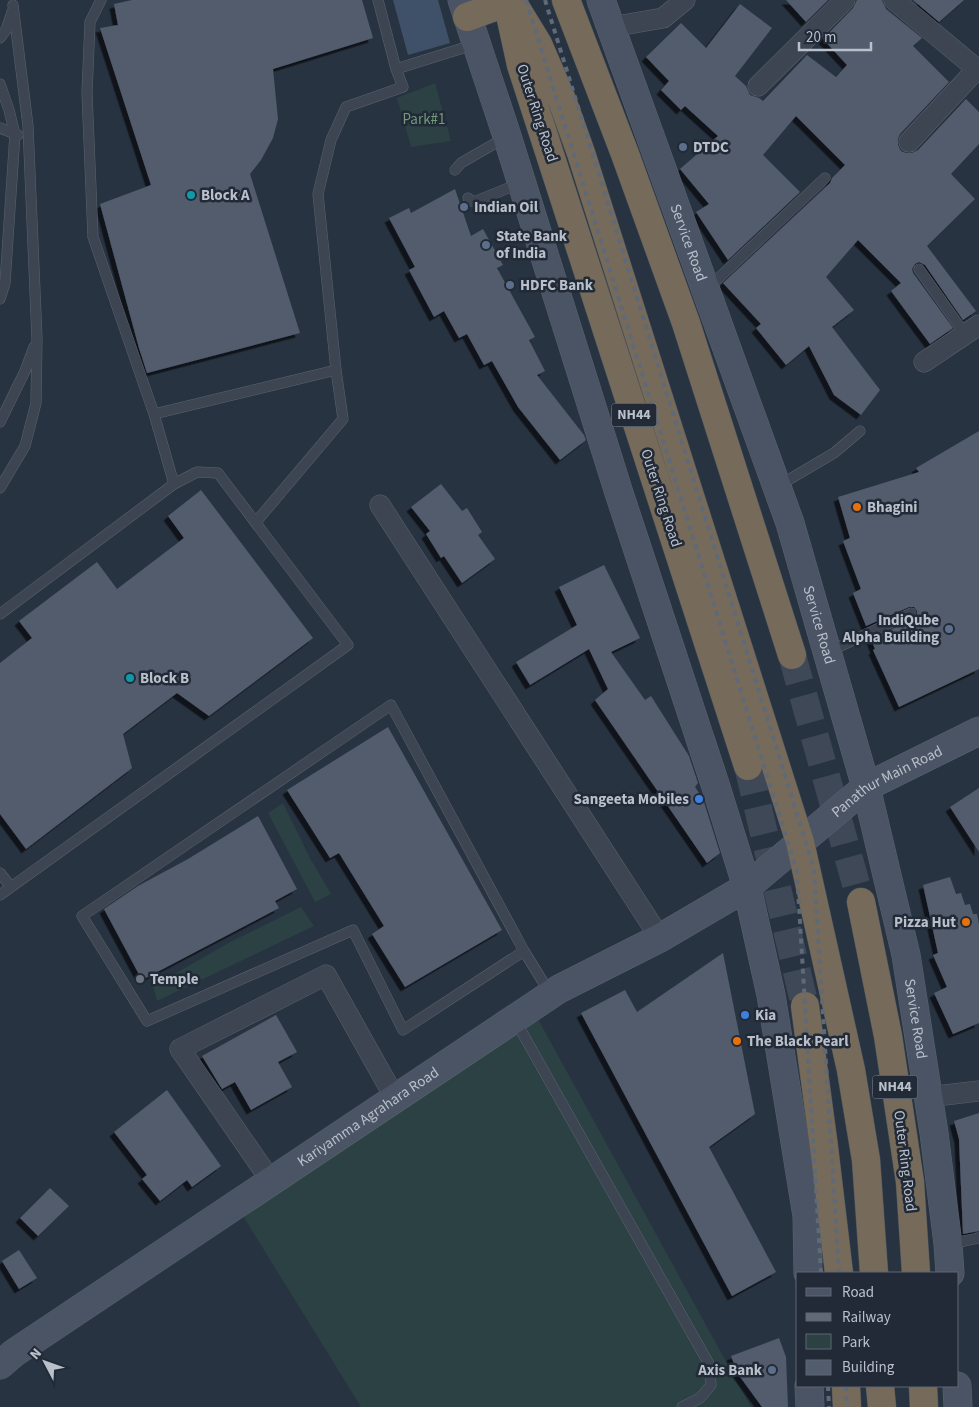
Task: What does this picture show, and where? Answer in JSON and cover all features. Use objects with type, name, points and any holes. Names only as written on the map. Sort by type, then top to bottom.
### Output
[{"type":"highway","points":[[566,0],[625,154],[686,323],[792,655]]},
{"type":"highway","points":[[464,8],[508,1],[538,44],[562,100],[581,153],[800,842],[851,1070],[866,1160],[874,1272]]},
{"type":"highway","name":"Outer Ring Road","points":[[508,1],[521,65],[748,766]]},
{"type":"highway","name":"Outer Ring Road","points":[[861,902],[888,1036],[908,1172],[916,1272]]},
{"type":"highway","points":[[805,1006],[839,1272]]},
{"type":"highway","points":[[846,1387],[847,1407]]},
{"type":"highway","points":[[880,1387],[882,1407]]},
{"type":"highway","points":[[923,1387],[924,1407]]},
{"type":"street","name":"Service Road","points":[[601,0],[790,523],[866,787],[906,955],[928,1097],[948,1244],[950,1272]]},
{"type":"street","points":[[610,27],[663,18],[685,0]]},
{"type":"street","points":[[758,86],[845,0]]},
{"type":"street","points":[[894,0],[976,65],[910,142]]},
{"type":"street","points":[[464,8],[507,136],[616,483],[747,887],[771,995],[802,1187],[806,1216],[808,1272]]},
{"type":"street","points":[[924,362],[972,330]]},
{"type":"street","points":[[380,505],[660,938]]},
{"type":"street","name":"Panathur Main Road","points":[[747,887],[866,787],[978,734]]},
{"type":"street","name":"Kariyamma Agrahara Road","points":[[1,1361],[551,995],[660,938],[747,887]]},
{"type":"street","points":[[271,1181],[180,1049],[326,976],[395,1098]]},
{"type":"street","points":[[928,1097],[979,1091]]},
{"type":"street","points":[[810,1387],[810,1407]]},
{"type":"street","points":[[957,1387],[958,1407]]},
{"type":"lane","points":[[101,0],[90,22],[88,85],[93,237],[154,414],[174,484]]},
{"type":"lane","points":[[256,522],[343,418],[336,370],[318,194],[331,140],[346,108],[403,87],[396,69],[378,0]]},
{"type":"lane","points":[[0,38],[12,18],[13,2]]},
{"type":"lane","points":[[0,488],[26,446],[36,403],[37,339],[29,137],[13,2]]},
{"type":"lane","points":[[396,69],[476,44]]},
{"type":"lane","points":[[0,84],[15,134],[5,282],[0,299]]},
{"type":"lane","points":[[0,128],[29,137]]},
{"type":"lane","points":[[455,170],[460,163],[507,136]]},
{"type":"lane","points":[[706,290],[825,178]]},
{"type":"lane","points":[[468,198],[471,201],[476,200],[522,183]]},
{"type":"lane","points":[[919,268],[972,330]]},
{"type":"lane","points":[[0,422],[25,372],[37,339]]},
{"type":"lane","points":[[154,414],[336,370]]},
{"type":"lane","points":[[777,486],[834,453],[860,431]]},
{"type":"lane","points":[[0,614],[174,484],[197,472],[218,473],[348,645],[0,895]]},
{"type":"lane","points":[[827,653],[911,613]]},
{"type":"lane","points":[[524,951],[403,1030],[353,930],[147,1022],[82,916],[391,705],[524,951],[551,995]]},
{"type":"lane","points":[[0,873],[11,888]]},
{"type":"lane","points":[[514,1019],[709,1364],[711,1385],[700,1398],[682,1407]]},
{"type":"lane","points":[[948,1244],[979,1238]]},
{"type":"green space","name":"Park#1","points":[[435,83],[451,141],[411,147],[397,98]]},
{"type":"green space","points":[[283,803],[310,858],[331,894],[315,902],[268,813]]},
{"type":"green space","points":[[301,907],[314,926],[157,1001],[153,986],[232,941]]},
{"type":"green space","points":[[538,1019],[751,1407],[361,1407],[243,1216]]},
{"type":"water","points":[[393,0],[438,0],[450,43],[408,55]]},
{"type":"building","name":"Block A","points":[[132,0],[362,0],[373,38],[273,69],[278,119],[273,138],[261,160],[250,174],[300,333],[147,373],[100,204],[151,185],[100,28],[118,25],[114,4]]},
{"type":"building","points":[[786,0],[828,0],[806,22]]},
{"type":"building","points":[[857,0],[882,0],[886,9],[922,38],[913,46],[949,82],[900,134],[898,145],[901,151],[912,153],[918,150],[966,99],[979,112],[979,144],[951,174],[975,199],[927,246],[976,311],[963,320],[925,265],[919,262],[915,264],[912,269],[913,273],[953,328],[930,344],[891,291],[901,283],[858,240],[826,277],[854,310],[832,327],[880,390],[861,415],[834,395],[809,346],[786,365],[756,328],[761,324],[723,283],[830,183],[832,178],[845,165],[796,116],[763,155],[800,192],[728,260],[696,212],[709,204],[680,169],[718,136],[685,106],[681,110],[661,90],[669,81],[646,57],[681,23],[706,48],[740,4],[772,28],[735,76],[746,86],[750,95],[763,101],[807,55],[836,77],[847,65],[823,39],[853,8]]},
{"type":"building","points":[[913,0],[964,0],[939,22]]},
{"type":"building","points":[[455,189],[471,236],[483,229],[503,265],[497,268],[535,337],[529,340],[545,371],[537,375],[586,440],[560,460],[518,407],[492,361],[484,365],[467,334],[459,338],[444,311],[434,317],[409,270],[415,267],[389,218],[409,208],[411,213]]},
{"type":"building","points":[[979,431],[979,669],[899,707],[873,650],[875,649],[871,639],[914,619],[917,616],[917,611],[914,607],[909,607],[866,626],[853,593],[861,589],[843,541],[850,538],[838,497],[919,472],[916,468]]},
{"type":"building","points":[[441,484],[462,511],[467,508],[482,532],[478,535],[495,559],[462,583],[444,556],[441,558],[426,534],[430,531],[411,507]]},
{"type":"building","name":"Block B","points":[[201,490],[313,638],[209,716],[177,693],[123,734],[132,768],[26,849],[0,814],[0,663],[32,638],[19,621],[97,562],[117,589],[184,538],[168,516]]},
{"type":"building","points":[[604,565],[640,638],[611,652],[645,700],[651,696],[689,756],[698,783],[695,787],[703,799],[720,853],[707,863],[595,700],[608,689],[589,649],[530,685],[516,662],[577,625],[559,587]]},
{"type":"building","points":[[388,727],[502,930],[405,987],[372,934],[384,926],[339,853],[330,858],[287,790]]},
{"type":"building","points":[[979,788],[979,852],[950,807]]},
{"type":"building","points":[[258,816],[297,889],[275,901],[279,908],[142,980],[104,909],[138,886],[188,859]]},
{"type":"building","points":[[950,877],[956,894],[961,893],[965,905],[970,904],[973,914],[977,914],[979,924],[979,1023],[953,1034],[934,993],[947,987],[933,955],[938,953],[923,885]]},
{"type":"building","points":[[723,953],[755,1114],[709,1147],[776,1272],[732,1296],[581,1013],[625,990],[637,1012]]},
{"type":"building","points":[[276,1015],[297,1052],[278,1062],[292,1087],[251,1110],[235,1082],[222,1089],[202,1056]]},
{"type":"building","points":[[167,1090],[221,1166],[192,1187],[187,1180],[160,1201],[142,1179],[147,1175],[114,1132]]},
{"type":"building","points":[[979,1113],[979,1231],[963,1234],[959,1139],[954,1121]]},
{"type":"building","points":[[50,1188],[69,1206],[38,1236],[20,1218]]},
{"type":"building","points":[[19,1250],[37,1278],[19,1289],[2,1261]]},
{"type":"building","points":[[779,1338],[786,1357],[788,1407],[762,1407],[738,1374],[731,1356]]},
{"type":"tunnel","points":[[792,655],[861,902]]},
{"type":"tunnel","points":[[748,766],[805,1006]]},
{"type":"railway","points":[[526,0],[797,872],[821,1272]]},
{"type":"railway","points":[[545,0],[814,869],[839,1272]]},
{"type":"railway","points":[[828,1387],[829,1407]]},
{"type":"railway","points":[[846,1387],[847,1407]]},
{"type":"place","name":"DTDC","points":[[683,147]]},
{"type":"place","name":"Block A","points":[[191,195]]},
{"type":"place","name":"Indian Oil","points":[[464,207]]},
{"type":"place","name":"State Bank of India","points":[[486,245]]},
{"type":"place","name":"HDFC Bank","points":[[510,285]]},
{"type":"place","name":"Bhagini","points":[[857,507]]},
{"type":"place","name":"IndiQube Alpha Building","points":[[949,629]]},
{"type":"place","name":"Block B","points":[[130,678]]},
{"type":"place","name":"Sangeeta Mobiles","points":[[699,799]]},
{"type":"place","name":"Pizza Hut","points":[[966,922]]},
{"type":"place","name":"Temple","points":[[140,979]]},
{"type":"place","name":"Kia","points":[[745,1015]]},
{"type":"place","name":"The Black Pearl","points":[[737,1041]]},
{"type":"place","name":"Axis Bank","points":[[772,1370]]}]
